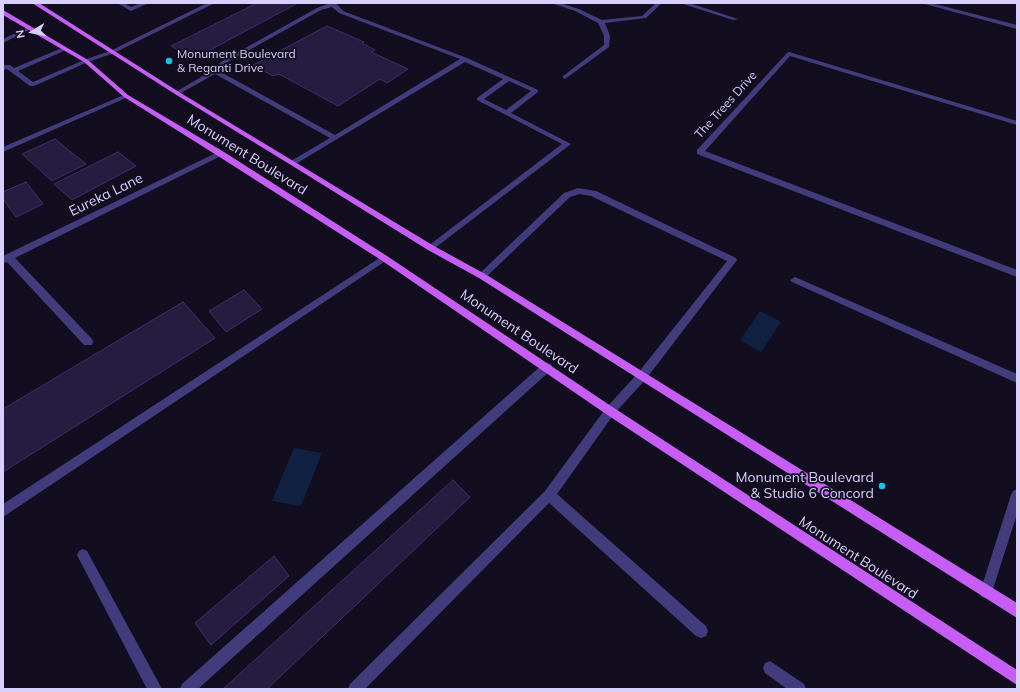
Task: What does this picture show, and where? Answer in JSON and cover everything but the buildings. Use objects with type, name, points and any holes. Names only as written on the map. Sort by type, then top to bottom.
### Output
[{"type":"main road","name":"Monument Boulevard","points":[[35,3],[177,93],[294,163],[430,248],[482,276],[1017,611]]},
{"type":"main road","name":"Monument Boulevard","points":[[3,12],[86,61],[126,96],[221,154],[384,258],[610,411],[1017,678]]},
{"type":"street","points":[[120,3],[131,9],[146,3]]},
{"type":"street","points":[[3,68],[8,66],[32,85],[86,61],[112,52],[212,3]]},
{"type":"street","points":[[554,3],[577,10],[601,22],[634,20],[644,17],[659,3]]},
{"type":"street","points":[[683,3],[734,19]]},
{"type":"street","points":[[924,3],[1017,27]]},
{"type":"street","points":[[177,93],[215,71],[224,62],[319,9],[333,4],[341,12],[465,58],[536,91],[506,113]]},
{"type":"street","points":[[565,77],[607,46],[607,36],[601,22]]},
{"type":"street","points":[[3,41],[30,28]]},
{"type":"street","points":[[14,70],[64,49]]},
{"type":"street","name":"The Trees Drive","points":[[1017,123],[789,54],[700,152],[1017,274]]},
{"type":"street","points":[[294,163],[465,58]]},
{"type":"street","points":[[215,71],[335,138]]},
{"type":"street","points":[[430,248],[568,144],[479,99],[509,78]]},
{"type":"street","points":[[3,150],[126,96]]},
{"type":"street","name":"Eureka Lane","points":[[5,259],[221,154]]},
{"type":"street","points":[[355,689],[549,495],[610,411],[642,376],[733,260],[593,193],[578,191],[567,195],[482,276]]},
{"type":"street","points":[[3,511],[384,258]]},
{"type":"street","points":[[5,259],[88,342]]},
{"type":"street","points":[[795,280],[1017,379]]},
{"type":"street","points":[[187,689],[547,367]]},
{"type":"street","points":[[549,495],[701,631]]},
{"type":"street","points":[[986,592],[1017,495]]},
{"type":"street","points":[[82,556],[155,689]]},
{"type":"street","points":[[770,668],[799,689]]},
{"type":"water","points":[[760,311],[781,322],[761,352],[740,340]]},
{"type":"water","points":[[294,448],[322,453],[301,506],[272,501]]},
{"type":"place","name":"Monument Boulevard & Reganti Drive","points":[[169,61]]},
{"type":"place","name":"Monument Boulevard & Studio 6 Concord","points":[[882,486]]}]
